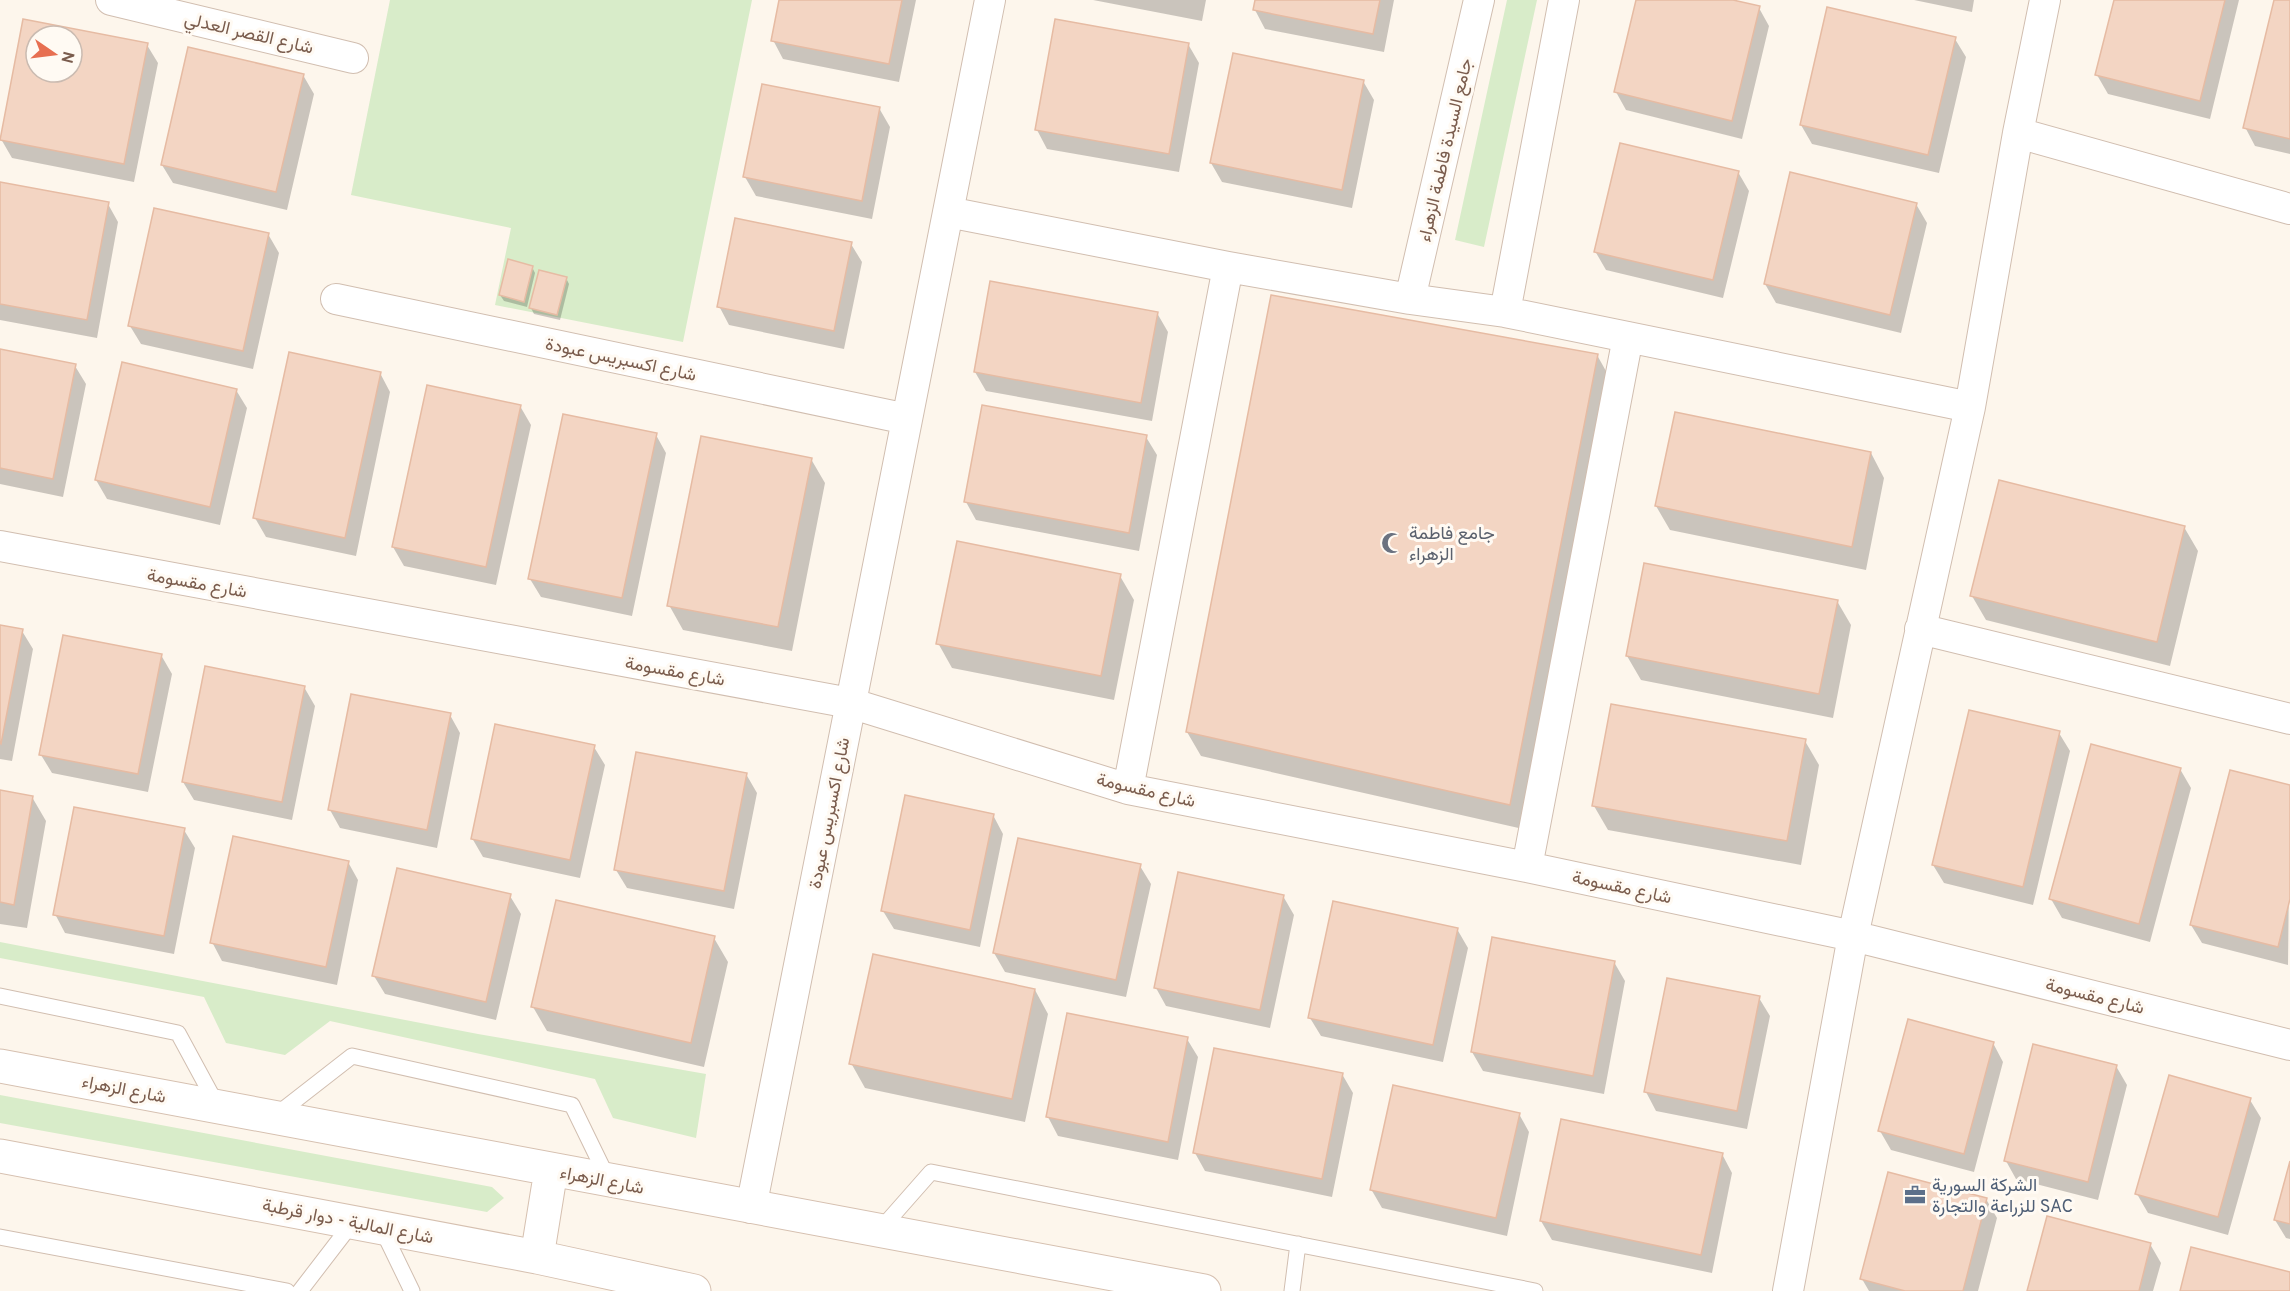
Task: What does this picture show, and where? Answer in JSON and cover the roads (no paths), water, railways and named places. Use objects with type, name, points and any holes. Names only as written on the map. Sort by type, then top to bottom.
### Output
[{"type":"main road","name":"شارع الزهراء","points":[[0,1066],[750,1208],[1204,1291]]},
{"type":"main road","name":"شارع المالية - دوار قرطبة","points":[[0,1156],[537,1257],[694,1291]]},
{"type":"main road","points":[[537,1257],[550,1170]]},
{"type":"street","name":"شارع القصر العدلي","points":[[111,0],[353,58]]},
{"type":"street","name":"شارع اكسبريس عبودة","points":[[750,1208],[990,0]]},
{"type":"street","name":"جامع السيدة فاطمة الزهراء","points":[[1410,299],[1479,0]]},
{"type":"street","points":[[1505,312],[1564,0]]},
{"type":"street","points":[[1788,1291],[1853,936],[1970,407],[2018,133],[2045,0]]},
{"type":"street","points":[[2018,133],[2290,210]]},
{"type":"street","points":[[948,212],[1228,267],[1410,299],[1505,312],[1970,407]]},
{"type":"street","points":[[1128,789],[1228,267]]},
{"type":"street","name":"شارع اكسبريس عبودة","points":[[336,299],[907,419]]},
{"type":"street","points":[[1527,867],[1628,338]]},
{"type":"street","name":"شارع مقسومة","points":[[0,546],[850,703],[1128,789],[1527,867],[1853,936],[2290,1045]]},
{"type":"street","points":[[1920,629],[2290,718]]},
{"type":"lane","points":[[0,996],[178,1033],[218,1107]]},
{"type":"lane","points":[[273,1118],[352,1056],[572,1105],[609,1181]]},
{"type":"lane","points":[[879,1231],[931,1172],[1535,1291]]},
{"type":"lane","points":[[300,1291],[367,1225],[412,1291]]},
{"type":"lane","points":[[0,1237],[287,1291]]},
{"type":"lane","points":[[1292,1291],[1298,1244]]},
{"type":"place","name":"جامع فاطمة الزهراء","points":[[1392,543]]},
{"type":"place","name":"الشركة السورية للزراعة والتجارة SAC","points":[[1915,1195]]}]
